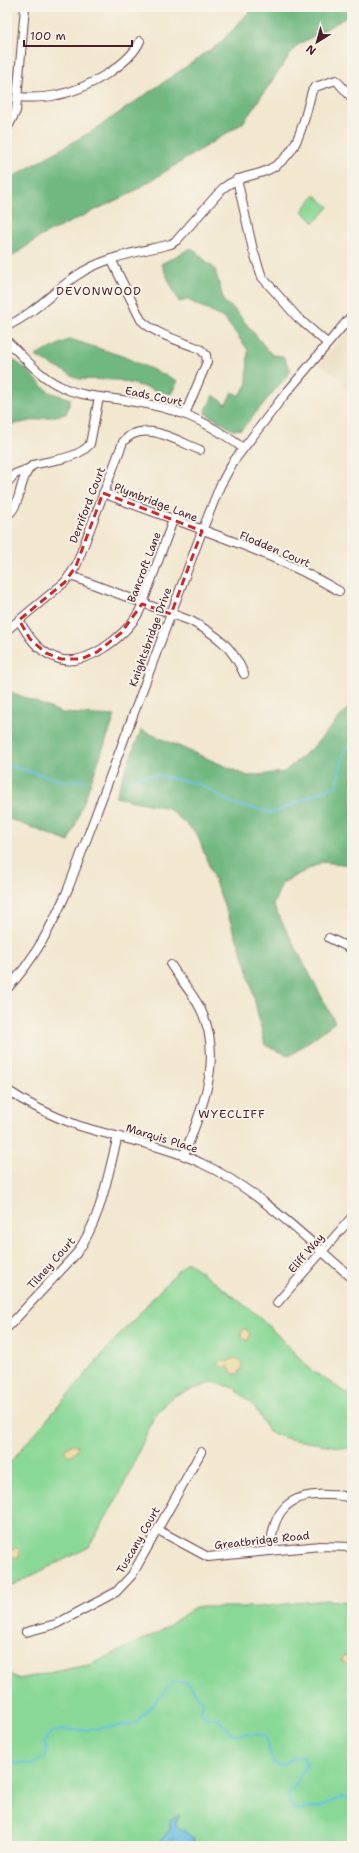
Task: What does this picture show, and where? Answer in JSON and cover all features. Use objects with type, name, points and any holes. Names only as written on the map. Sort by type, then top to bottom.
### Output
[{"type":"street","points":[[7,129],[13,119],[17,97],[25,7]]},
{"type":"street","points":[[17,97],[45,97],[59,95],[82,86],[127,60],[140,41]]},
{"type":"street","points":[[7,326],[26,315],[88,268],[111,259],[171,244],[177,240],[223,188],[237,179],[271,168],[288,156],[299,138],[312,91],[315,87],[336,80],[352,98]]},
{"type":"street","points":[[237,179],[253,250],[262,277],[298,318],[327,344]]},
{"type":"street","points":[[111,259],[141,320],[153,330],[200,349],[206,355],[207,362],[185,414]]},
{"type":"street","name":"Knightsbridge Drive","points":[[7,989],[39,947],[58,912],[202,531],[224,477],[243,448],[352,315]]},
{"type":"street","name":"Eads Court","points":[[7,341],[44,376],[59,386],[99,397],[148,404],[185,414],[210,426],[243,448]]},
{"type":"street","points":[[7,483],[15,474],[28,469],[33,464],[77,454],[86,448],[93,438],[99,397]]},
{"type":"street","name":"Derriford Court","points":[[7,630],[71,576],[123,442],[132,433],[143,430],[150,431],[200,450]]},
{"type":"street","points":[[7,515],[11,513],[28,469]]},
{"type":"street","name":"Plymbridge Lane","points":[[103,494],[202,531]]},
{"type":"street","name":"Bancroft Lane","points":[[19,620],[30,639],[46,654],[61,660],[76,659],[88,656],[110,643],[131,623],[142,604],[173,520]]},
{"type":"street","name":"Flodden Court","points":[[202,531],[280,561],[339,591]]},
{"type":"street","points":[[71,576],[191,622],[218,637],[234,654],[244,674]]},
{"type":"street","points":[[330,938],[352,949]]},
{"type":"street","points":[[170,965],[194,996],[201,1009],[206,1021],[210,1044],[211,1059],[207,1091],[184,1155]]},
{"type":"street","name":"Marquis Place","points":[[7,1090],[32,1106],[54,1117],[78,1126],[184,1155],[235,1181],[352,1278]]},
{"type":"street","name":"Tilney Court","points":[[7,1328],[76,1254],[84,1243],[94,1225],[118,1136]]},
{"type":"street","name":"Eliff Way","points":[[277,1303],[352,1217]]},
{"type":"street","name":"Tuscany Court","points":[[26,1632],[56,1624],[116,1592],[132,1575],[201,1452]]},
{"type":"street","points":[[271,1551],[271,1534],[276,1518],[286,1506],[293,1501],[309,1494],[346,1496],[352,1499]]},
{"type":"street","name":"Greatbridge Road","points":[[158,1530],[208,1557],[320,1546],[352,1547]]},
{"type":"highlighted area","points":[[103,493],[202,531],[171,614],[142,604],[121,633],[97,652],[81,659],[61,659],[46,653],[30,639],[19,620],[65,582],[76,566]]},
{"type":"shaded area","points":[[352,326],[352,400],[340,379],[319,363]]},
{"type":"green space","points":[[254,7],[352,7],[352,14],[296,46],[243,123],[131,193],[41,236],[7,260],[7,180],[94,130],[219,44]]},
{"type":"green space","points":[[315,195],[329,207],[314,223],[302,211]]},
{"type":"green space","points":[[191,248],[215,269],[224,302],[234,309],[272,355],[283,356],[291,371],[242,429],[233,430],[205,413],[213,395],[226,404],[232,392],[240,395],[247,383],[248,350],[225,319],[188,300],[179,302],[161,264]]},
{"type":"green space","points":[[70,339],[122,356],[178,381],[171,394],[118,380],[79,379],[35,356]]},
{"type":"green space","points":[[7,355],[27,370],[49,392],[71,399],[66,414],[10,425],[7,427]]},
{"type":"green space","points":[[9,691],[62,713],[115,716],[69,842],[7,818],[7,693]]},
{"type":"green space","points":[[352,704],[352,865],[322,862],[282,883],[273,905],[335,1022],[290,1056],[265,1045],[246,963],[197,834],[168,808],[115,797],[141,730],[248,776],[284,772],[313,747]]},
{"type":"green space","points":[[187,1261],[261,1318],[311,1370],[352,1397],[352,1449],[289,1439],[269,1432],[255,1407],[234,1388],[213,1382],[173,1396],[154,1417],[120,1493],[89,1547],[7,1588],[7,1466],[114,1341]]},
{"type":"green space","points":[[326,1600],[352,1602],[352,1846],[7,1846],[7,1673],[19,1679],[92,1664],[161,1631],[195,1607],[257,1607]]},
{"type":"sand","points":[[243,1329],[246,1329],[250,1334],[249,1340],[246,1340],[241,1335]]},
{"type":"sand","points":[[234,1358],[242,1364],[241,1370],[237,1374],[232,1373],[229,1367],[223,1368],[218,1363],[222,1359],[227,1362]]},
{"type":"sand","points":[[73,1444],[77,1445],[78,1447],[70,1456],[65,1453],[65,1449]]},
{"type":"sand","points":[[16,1547],[20,1550],[19,1558],[8,1555],[8,1551],[14,1550]]},
{"type":"sand","points":[[343,1655],[347,1656],[352,1661],[352,1667],[341,1661]]},
{"type":"water","points":[[180,1815],[176,1822],[177,1827],[191,1836],[195,1846],[172,1846],[174,1844],[173,1838],[167,1846],[159,1846],[158,1844],[171,1828],[169,1824],[170,1820]]},
{"type":"waterway","points":[[136,777],[156,775],[199,784],[236,805],[273,813],[337,785],[344,752],[352,742]]},
{"type":"waterway","points":[[7,765],[64,781],[86,780]]},
{"type":"waterway","points":[[7,1763],[33,1764],[45,1757],[47,1749],[44,1743],[50,1733],[61,1730],[87,1730],[135,1724],[173,1682],[187,1682],[203,1703],[201,1711],[205,1718],[216,1717],[232,1734],[265,1735],[273,1763],[284,1766],[293,1758],[304,1756],[307,1765],[299,1776],[297,1784],[287,1795],[289,1803],[296,1810],[320,1807],[343,1797],[352,1798]]},
{"type":"district","name":"DEVONWOOD","points":[[99,291]]},
{"type":"district","name":"WYECLIFF","points":[[232,1114]]}]
